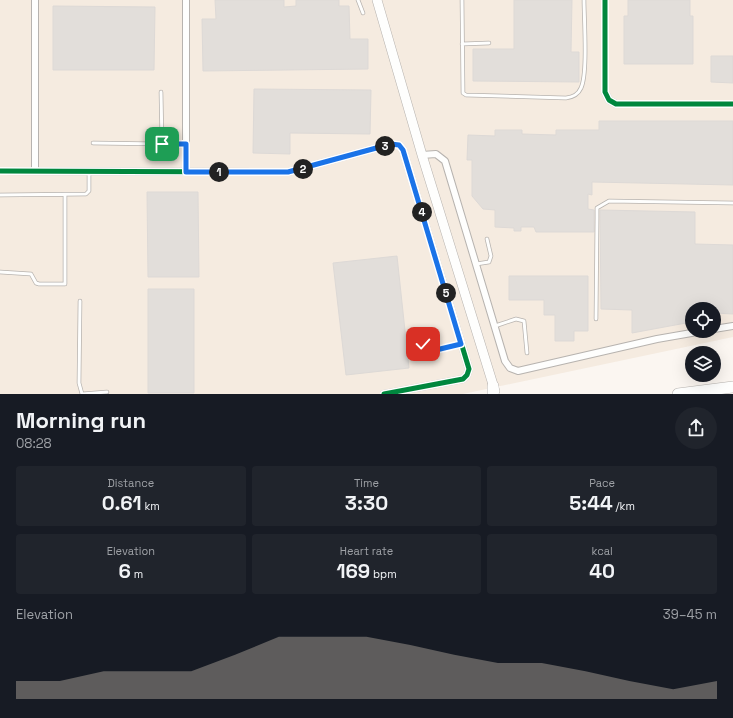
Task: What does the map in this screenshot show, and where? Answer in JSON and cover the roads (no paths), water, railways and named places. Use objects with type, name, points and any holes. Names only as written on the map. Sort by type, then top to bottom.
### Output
[{"type":"highway","points":[[678,394],[733,387]]},
{"type":"street","points":[[34,0],[35,171]]},
{"type":"street","points":[[186,0],[186,172]]},
{"type":"street","points":[[377,0],[422,155],[495,392]]},
{"type":"street","points":[[605,0],[605,92],[608,100],[616,104],[733,104]]},
{"type":"street","points":[[0,171],[288,172],[391,144],[399,145],[403,150],[469,369],[467,375],[463,379],[384,394]]},
{"type":"street","points":[[422,155],[436,154],[445,161],[505,361],[510,368],[518,371],[657,339],[685,334]]},
{"type":"street","points":[[721,328],[733,326]]},
{"type":"lane","points":[[358,0],[363,13]]},
{"type":"lane","points":[[462,0],[463,93],[466,95],[566,98],[573,97],[578,93],[584,78],[584,0]]},
{"type":"lane","points":[[462,44],[489,43]]},
{"type":"lane","points":[[161,92],[162,144]]},
{"type":"lane","points":[[93,143],[186,144]]},
{"type":"lane","points":[[0,195],[86,194],[88,192],[89,171]]},
{"type":"lane","points":[[0,272],[28,273],[33,276],[36,283],[39,284],[65,284],[65,195]]},
{"type":"lane","points":[[596,319],[597,208],[609,201],[733,203]]},
{"type":"lane","points":[[476,264],[489,262],[491,259],[487,239]]},
{"type":"lane","points":[[80,301],[79,382],[82,394],[107,392]]},
{"type":"lane","points":[[495,326],[516,319],[524,320],[527,353]]},
{"type":"lane","points":[[423,344],[436,350],[461,344]]}]
